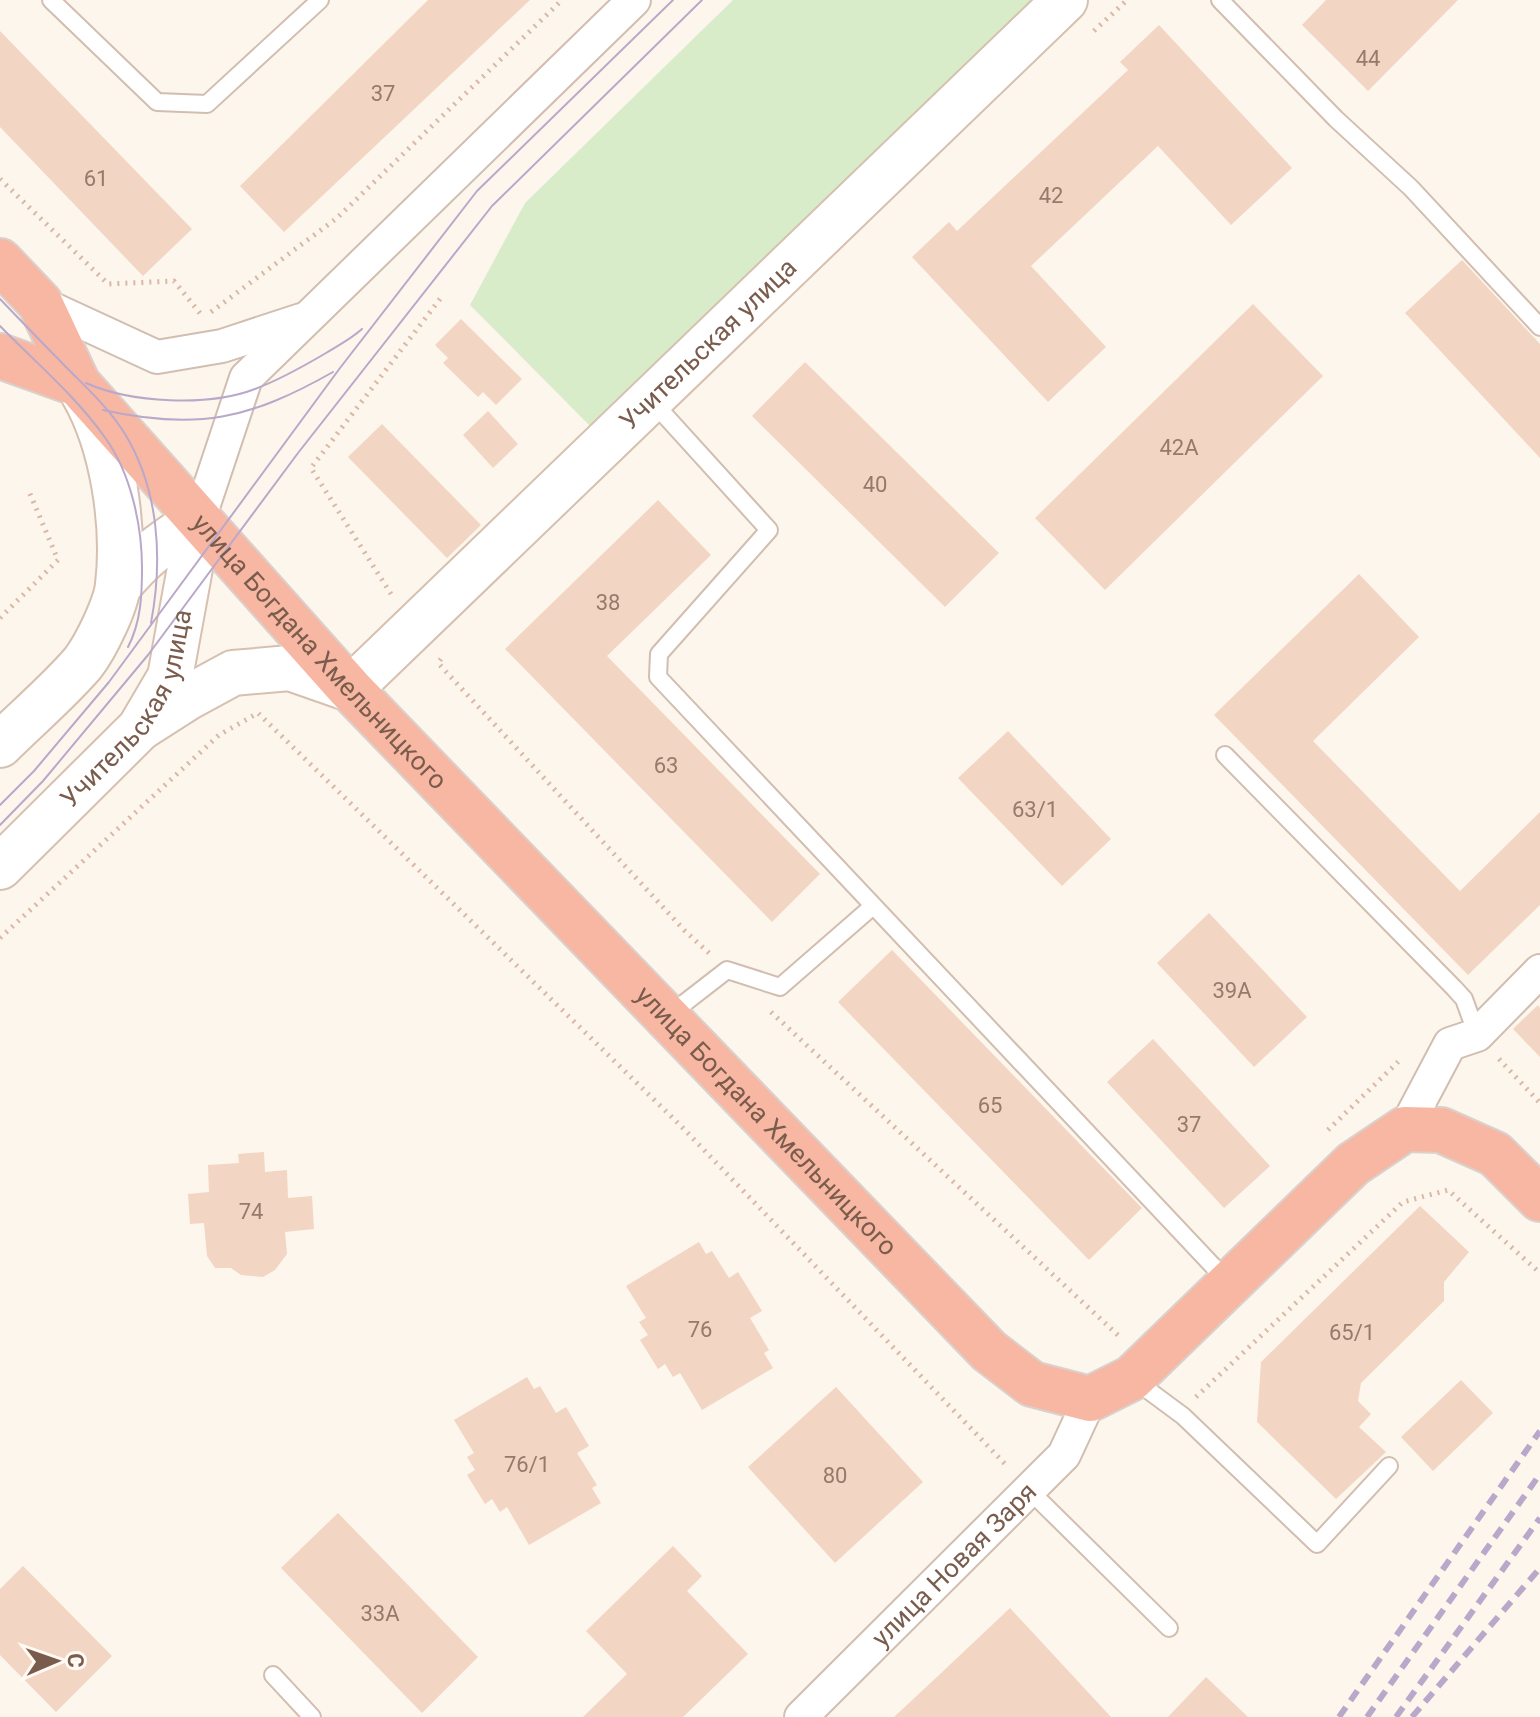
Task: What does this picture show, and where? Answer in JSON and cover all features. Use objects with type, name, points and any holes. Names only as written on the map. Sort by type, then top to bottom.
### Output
[{"type":"highway","name":"улица Богдана Хмельницкого","points":[[0,261],[40,303],[78,384],[350,689],[989,1351],[1032,1384],[1090,1399]]},
{"type":"highway","name":"улица Богдана Хмельницкого","points":[[0,356],[78,384]]},
{"type":"highway","points":[[1090,1399],[1140,1369],[1353,1164],[1405,1129],[1441,1130],[1495,1154],[1540,1199]]},
{"type":"main road","name":"Учительская улица","points":[[350,689],[433,648],[651,400],[1065,0]]},
{"type":"main road","points":[[78,384],[98,420],[109,466],[119,527],[118,587]]},
{"type":"main road","name":"Учительская улица","points":[[0,867],[140,728],[170,677],[199,519]]},
{"type":"main road","points":[[118,587],[150,551],[199,519]]},
{"type":"main road","name":"Учительская улица","points":[[0,745],[85,661],[109,614],[118,587]]},
{"type":"main road","points":[[140,728],[233,673],[290,668],[350,689]]},
{"type":"street","name":"Учительская улица","points":[[199,519],[246,378],[634,0]]},
{"type":"street","points":[[40,303],[157,357],[222,346],[311,316]]},
{"type":"street","points":[[1405,1129],[1450,1044],[1477,1035],[1540,971]]},
{"type":"street","name":"улица Новая Заря","points":[[801,1717],[1064,1455],[1090,1399]]},
{"type":"lane","points":[[51,0],[157,102],[207,104],[320,0]]},
{"type":"lane","points":[[1220,0],[1336,119],[1411,188],[1540,327]]},
{"type":"lane","points":[[651,400],[769,530],[659,654],[658,677],[1230,1285]]},
{"type":"lane","points":[[1225,755],[1464,999],[1477,1035]]},
{"type":"lane","points":[[668,1016],[727,970],[780,987],[873,906]]},
{"type":"lane","points":[[1140,1369],[1183,1416],[1317,1544],[1389,1466]]},
{"type":"lane","points":[[1029,1490],[1169,1628]]},
{"type":"lane","points":[[273,1675],[312,1717]]},
{"type":"path","points":[[0,179],[108,284],[174,281],[203,318],[337,218],[562,0]]},
{"type":"path","points":[[1092,33],[1127,0]]},
{"type":"path","points":[[443,295],[311,468],[433,648],[685,931],[1110,1329],[1140,1369]]},
{"type":"path","points":[[0,618],[58,560],[28,489]]},
{"type":"path","points":[[0,938],[219,735],[258,713],[682,1127],[1029,1490]]},
{"type":"path","points":[[1477,1035],[1540,1103]]},
{"type":"path","points":[[1322,1136],[1409,1052]]},
{"type":"path","points":[[1191,1402],[1403,1202],[1448,1190],[1540,1273]]},
{"type":"green space","points":[[733,0],[1037,0],[592,428],[470,305],[525,203]]},
{"type":"building","points":[[428,0],[530,0],[284,232],[240,186]]},
{"type":"building","points":[[1326,0],[1458,0],[1368,91],[1302,25]]},
{"type":"building","points":[[1159,25],[1292,168],[1231,225],[1158,146],[1031,266],[1106,347],[1048,402],[912,257],[949,222],[957,231],[1128,70],[1120,62]]},
{"type":"building","points":[[0,31],[192,229],[143,276],[0,127]]},
{"type":"building","points":[[1462,260],[1540,344],[1540,458],[1405,313]]},
{"type":"building","points":[[1253,304],[1323,376],[1105,590],[1035,518]]},
{"type":"building","points":[[461,319],[522,379],[496,405],[483,392],[478,397],[443,363],[448,358],[435,345]]},
{"type":"building","points":[[805,362],[999,553],[945,607],[752,416]]},
{"type":"building","points":[[488,411],[518,444],[493,468],[463,435]]},
{"type":"building","points":[[382,424],[481,525],[447,558],[348,457]]},
{"type":"building","points":[[658,500],[711,555],[607,656],[820,874],[772,922],[505,649]]},
{"type":"building","points":[[1359,574],[1419,637],[1313,741],[1460,891],[1540,812],[1540,905],[1468,975],[1214,715]]},
{"type":"building","points":[[1008,731],[1111,839],[1062,886],[958,778]]},
{"type":"building","points":[[1209,913],[1307,1017],[1254,1067],[1157,963]]},
{"type":"building","points":[[892,950],[1142,1208],[1089,1260],[838,1002]]},
{"type":"building","points":[[1538,1005],[1540,1008],[1540,1057],[1513,1029]]},
{"type":"building","points":[[1153,1039],[1270,1166],[1224,1208],[1107,1082]]},
{"type":"building","points":[[264,1152],[265,1172],[287,1170],[288,1198],[312,1196],[314,1229],[285,1232],[287,1254],[275,1270],[263,1277],[241,1275],[231,1268],[215,1268],[207,1256],[204,1223],[190,1224],[188,1194],[209,1192],[208,1165],[239,1163],[238,1154]]},
{"type":"building","points":[[1420,1206],[1469,1252],[1444,1282],[1444,1301],[1361,1383],[1358,1401],[1371,1414],[1359,1427],[1386,1452],[1336,1499],[1257,1422],[1261,1362]]},
{"type":"building","points":[[699,1242],[706,1254],[712,1251],[729,1278],[738,1272],[762,1311],[750,1318],[769,1350],[764,1353],[773,1368],[702,1410],[680,1373],[673,1377],[665,1364],[658,1369],[640,1340],[648,1335],[639,1322],[646,1318],[626,1286]]},
{"type":"building","points":[[527,1377],[534,1389],[540,1386],[556,1413],[566,1407],[589,1446],[577,1453],[597,1485],[592,1488],[601,1503],[529,1545],[507,1507],[500,1512],[492,1499],[485,1504],[467,1475],[475,1470],[467,1457],[474,1453],[454,1420]]},
{"type":"building","points":[[1461,1380],[1493,1413],[1433,1471],[1401,1437]]},
{"type":"building","points":[[836,1387],[923,1482],[835,1563],[748,1467]]},
{"type":"building","points":[[338,1513],[478,1657],[422,1713],[281,1568]]},
{"type":"building","points":[[673,1546],[702,1576],[687,1591],[748,1654],[683,1717],[583,1717],[627,1674],[586,1631]]},
{"type":"building","points":[[23,1566],[112,1656],[56,1712],[0,1655],[0,1589]]},
{"type":"building","points":[[1010,1608],[1111,1717],[894,1717],[938,1676]]},
{"type":"building","points":[[1206,1677],[1248,1717],[1168,1717]]},
{"type":"tram line","points":[[0,805],[34,771],[109,682],[340,368],[477,191],[673,0]]},
{"type":"tram line","points":[[0,825],[43,781],[148,655],[298,453],[492,206],[702,0]]},
{"type":"tram line","points":[[0,299],[107,410],[125,434],[136,456],[145,478],[155,526],[157,574],[151,623]]},
{"type":"tram line","points":[[0,326],[82,409],[106,439],[122,468],[137,518],[142,578],[136,628],[128,647]]},
{"type":"tram line","points":[[86,383],[125,395],[170,400],[236,395],[291,372],[362,329]]},
{"type":"tram line","points":[[103,410],[167,420],[222,416],[275,401],[333,372]]},
{"type":"railway","points":[[1339,1717],[1540,1431]]},
{"type":"railway","points":[[1367,1717],[1540,1474]]},
{"type":"railway","points":[[1396,1717],[1540,1518]]},
{"type":"railway","points":[[1412,1717],[1540,1568]]}]
